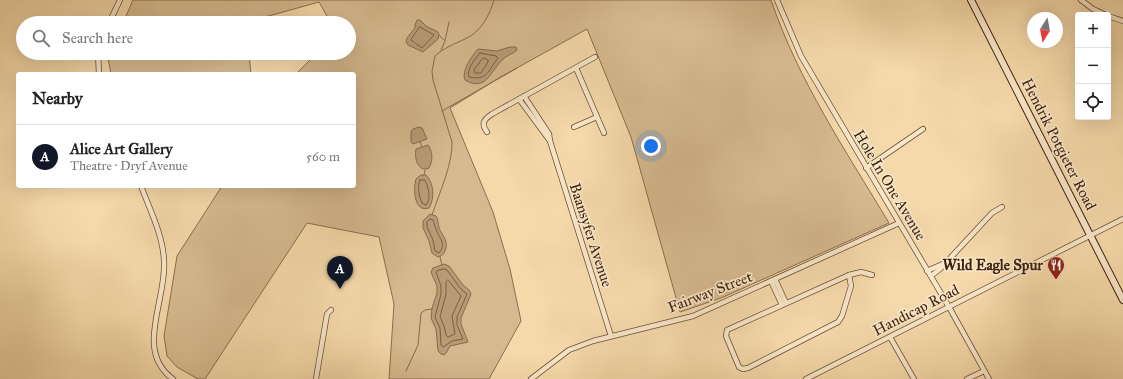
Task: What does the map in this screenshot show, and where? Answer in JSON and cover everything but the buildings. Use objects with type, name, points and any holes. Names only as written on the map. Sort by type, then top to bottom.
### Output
[{"type":"main road","name":"Hendrik Potgieter Road","points":[[971,0],[1123,300]]},
{"type":"street","points":[[112,16],[120,0]]},
{"type":"street","name":"Hole In One Avenue","points":[[778,0],[801,56],[931,276],[989,379]]},
{"type":"street","points":[[1081,0],[1101,12]]},
{"type":"street","points":[[1111,16],[1123,21]]},
{"type":"street","points":[[487,132],[483,127],[483,124],[487,118],[595,57]]},
{"type":"street","points":[[98,60],[99,72]]},
{"type":"street","points":[[576,68],[604,133]]},
{"type":"street","name":"Baansyfer Avenue","points":[[522,98],[549,134],[611,336]]},
{"type":"street","points":[[574,127],[597,117]]},
{"type":"street","points":[[866,168],[923,129]]},
{"type":"street","points":[[142,188],[162,242],[164,263],[162,286],[154,334],[154,351],[161,368],[172,379]]},
{"type":"street","points":[[931,276],[940,269],[992,213],[1002,207]]},
{"type":"street","name":"Handicap Road","points":[[806,379],[1090,234],[1123,219]]},
{"type":"street","name":"Fairway Street","points":[[531,379],[569,350],[588,342],[693,316],[899,223]]},
{"type":"street","points":[[928,271],[944,263]]},
{"type":"street","points":[[849,276],[850,286],[842,316],[838,322],[748,368],[741,368],[726,336],[728,330],[784,304],[858,272],[872,275]]},
{"type":"street","points":[[773,280],[784,304]]},
{"type":"street","points":[[316,379],[327,314],[331,310]]},
{"type":"street","points":[[890,337],[914,379]]},
{"type":"street","points":[[967,379],[984,371]]},
{"type":"shaded area","points":[[133,0],[771,0],[782,30],[809,87],[889,223],[721,298],[680,312],[631,137],[587,29],[499,78],[450,108],[493,212],[510,269],[521,321],[489,379],[389,379],[394,304],[379,237],[307,223],[205,379],[198,379],[177,367],[167,356],[164,336],[177,256],[221,188],[356,188],[356,72],[298,72],[310,60],[356,60],[356,16],[327,16],[319,2],[269,16],[126,16]]},
{"type":"shaded area","points":[[108,60],[250,60],[251,72],[111,72]]},
{"type":"water","points":[[417,20],[420,20],[426,26],[438,32],[439,35],[438,39],[423,52],[408,45],[406,42],[407,38],[415,28]]},
{"type":"water","points":[[510,47],[516,47],[517,50],[502,60],[483,82],[478,84],[465,80],[464,72],[478,49],[497,51]]},
{"type":"water","points":[[419,127],[422,128],[427,139],[413,144],[411,142],[411,132],[413,129]]},
{"type":"water","points":[[428,145],[432,156],[429,168],[425,169],[420,167],[416,160],[416,149]]},
{"type":"water","points":[[421,175],[426,175],[429,178],[433,191],[429,208],[424,209],[418,204],[415,194],[416,179]]},
{"type":"water","points":[[430,214],[436,216],[439,228],[446,242],[445,251],[438,257],[432,253],[429,241],[423,228],[423,221]]},
{"type":"water","points":[[444,264],[449,266],[471,294],[461,318],[461,324],[468,342],[450,346],[444,355],[438,351],[436,329],[431,318],[432,308],[437,293],[437,286],[431,272],[433,268]]},
{"type":"waterway","points":[[432,215],[448,169],[452,150],[452,142],[433,80],[432,71],[435,56],[445,48],[471,36],[476,32],[487,18],[494,0]]},
{"type":"waterway","points":[[441,50],[445,41],[449,22]]},
{"type":"waterway","points":[[439,35],[444,40]]},
{"type":"waterway","points":[[442,111],[517,68]]},
{"type":"waterway","points":[[420,142],[422,147]]},
{"type":"waterway","points":[[424,175],[425,170]]},
{"type":"waterway","points":[[440,257],[442,265]]},
{"type":"waterway","points":[[406,371],[418,345],[421,313],[425,310],[432,309]]},
{"type":"place","name":"Wild Eagle Spur","points":[[1056,280]]},
{"type":"place","name":"Alice Art Gallery","points":[[340,289]]}]
